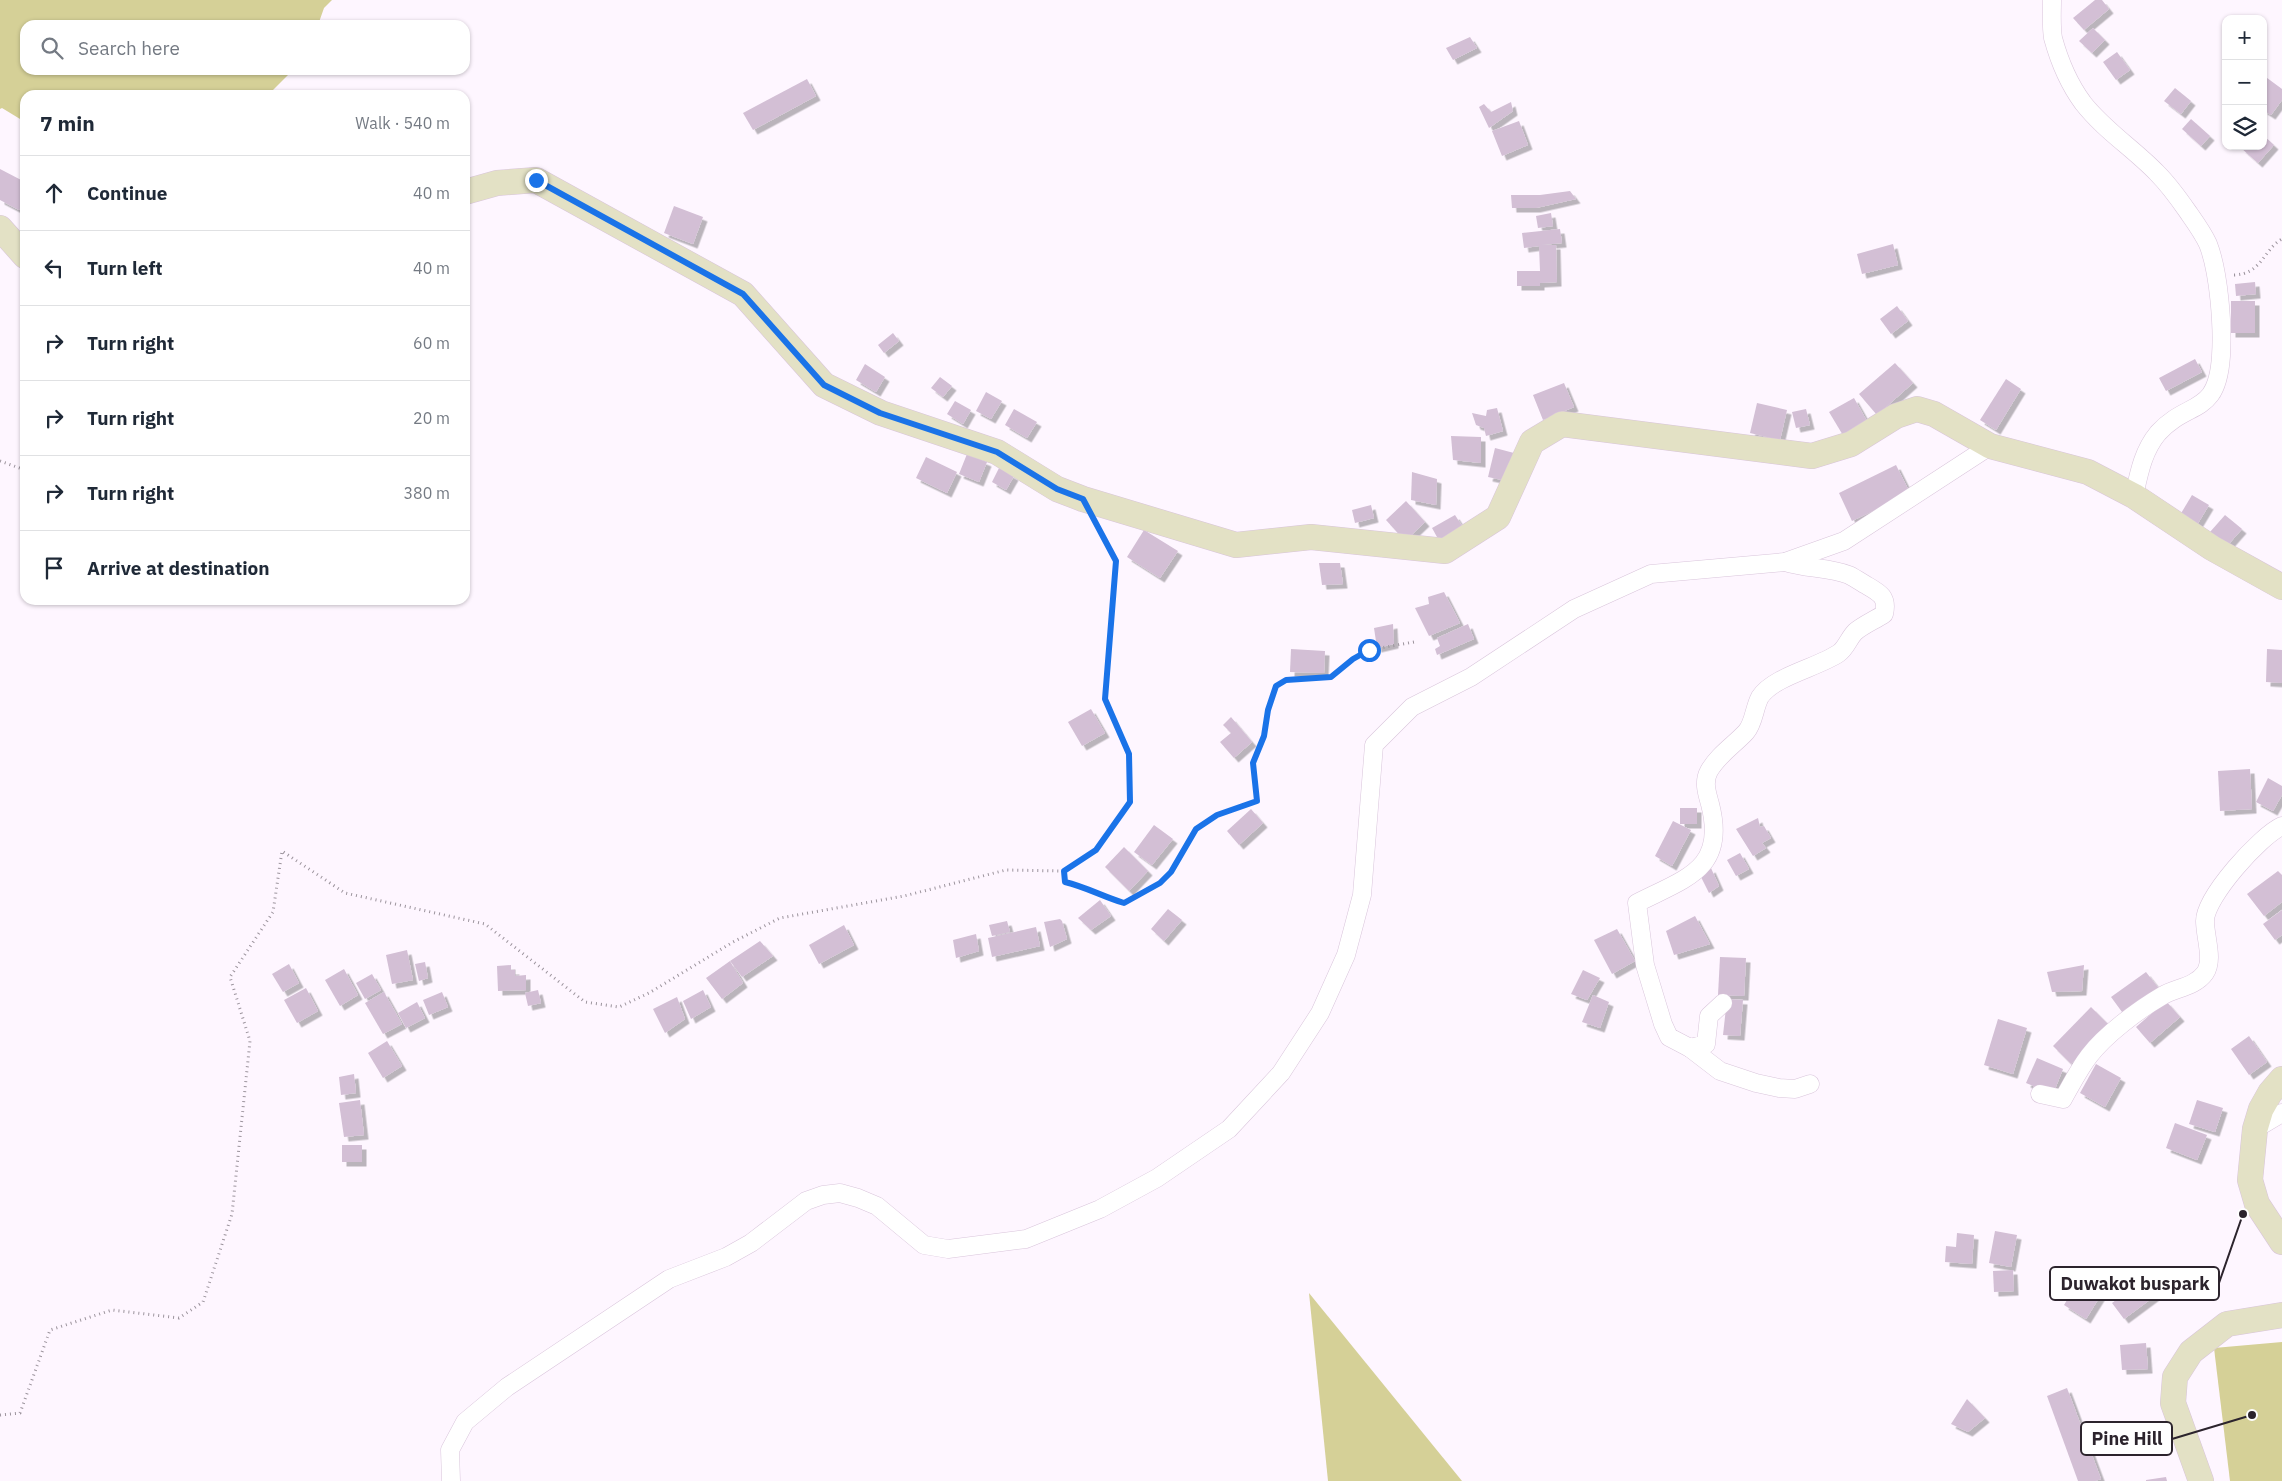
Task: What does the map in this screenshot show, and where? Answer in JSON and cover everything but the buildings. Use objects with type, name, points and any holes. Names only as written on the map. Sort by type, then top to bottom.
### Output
[{"type":"main road","points":[[470,191],[497,184],[536,180],[743,294],[824,385],[880,413],[997,452],[1057,489],[1083,499],[1236,545],[1311,537],[1445,552],[1498,517],[1532,442],[1562,424],[1812,456],[1851,444],[1896,416],[1917,409],[1934,414],[1990,446],[2088,472],[2134,496],[2212,548],[2282,587]]},
{"type":"main road","points":[[0,228],[20,250]]},
{"type":"main road","points":[[2282,1079],[2270,1093],[2261,1109],[2255,1129],[2250,1180],[2257,1204],[2282,1242]]},
{"type":"main road","points":[[2201,1481],[2173,1403],[2175,1377],[2191,1352],[2227,1324],[2282,1315]]},
{"type":"street","points":[[2052,0],[2053,37],[2066,75],[2084,103],[2158,174],[2179,199],[2208,244],[2216,275],[2221,356],[2214,392],[2203,404],[2181,416],[2159,432],[2149,446],[2140,465],[2134,496]]},
{"type":"street","points":[[451,1481],[450,1450],[465,1422],[507,1387],[669,1279],[726,1257],[751,1243],[806,1200],[822,1194],[840,1193],[858,1198],[877,1206],[924,1245],[948,1249],[1026,1239],[1108,1205],[1157,1178],[1229,1129],[1281,1073],[1320,1013],[1346,955],[1362,895],[1374,745],[1412,708],[1471,677],[1574,609],[1651,574],[1785,562],[1844,540],[1990,446]]},
{"type":"street","points":[[1785,562],[1800,567],[1830,570],[1850,575],[1882,594],[1886,604],[1884,614],[1856,632],[1841,652],[1820,664],[1776,683],[1760,697],[1748,731],[1717,759],[1708,772],[1705,785],[1715,823],[1714,842],[1708,858],[1690,876],[1637,903],[1645,965],[1663,1024],[1669,1037],[1690,1048],[1720,1071],[1756,1083],[1779,1088],[1795,1089],[1810,1084]]},
{"type":"street","points":[[2040,1094],[2063,1099],[2088,1056],[2114,1030],[2162,996],[2198,981],[2206,972],[2209,962],[2205,919],[2216,892],[2260,843],[2282,826]]},
{"type":"street","points":[[1690,1048],[1706,1044],[1709,1016],[1723,1003]]},
{"type":"street","points":[[2255,1129],[2282,1113]]},
{"type":"path","points":[[2216,275],[2238,274],[2256,268],[2275,243],[2282,239]]},
{"type":"path","points":[[0,461],[20,468]]},
{"type":"path","points":[[0,1415],[20,1412],[50,1330],[112,1310],[179,1318],[202,1302],[232,1214],[250,1041],[230,977],[273,912],[282,851],[346,892],[485,924],[585,1002],[619,1008],[649,993],[733,942],[780,918],[904,896],[1006,870],[1064,871],[1096,850],[1130,802],[1129,754],[1105,699],[1116,561],[1083,499]]},
{"type":"path","points":[[1064,871],[1065,882],[1088,888],[1124,903],[1160,883],[1171,872],[1196,829],[1217,815],[1257,801],[1253,763],[1264,736],[1268,710],[1276,686],[1286,680],[1331,677],[1353,659],[1369,650],[1414,642]]},
{"type":"shaded area","points":[[0,0],[332,0],[324,8],[320,20],[20,20],[20,75],[288,75],[273,90],[20,90],[20,119],[2,108],[0,109]]},
{"type":"shaded area","points":[[1309,1293],[1462,1481],[1328,1481]]},
{"type":"shaded area","points":[[2282,1342],[2282,1481],[2230,1481],[2214,1348]]},
{"type":"place","name":"Duwakot buspark","points":[[2243,1214]]},
{"type":"place","name":"Pine Hill","points":[[2252,1415]]},
{"type":"route","points":[[536,180],[743,294],[824,385],[880,413],[997,452],[1057,489],[1083,499],[1116,561],[1105,699],[1129,754],[1130,802],[1096,850],[1064,871],[1065,882],[1088,888],[1124,903],[1160,883],[1171,872],[1188,839],[1196,829],[1217,815],[1257,801],[1253,763],[1264,736],[1268,710],[1276,686],[1286,680],[1331,677],[1353,659],[1369,650]]}]
